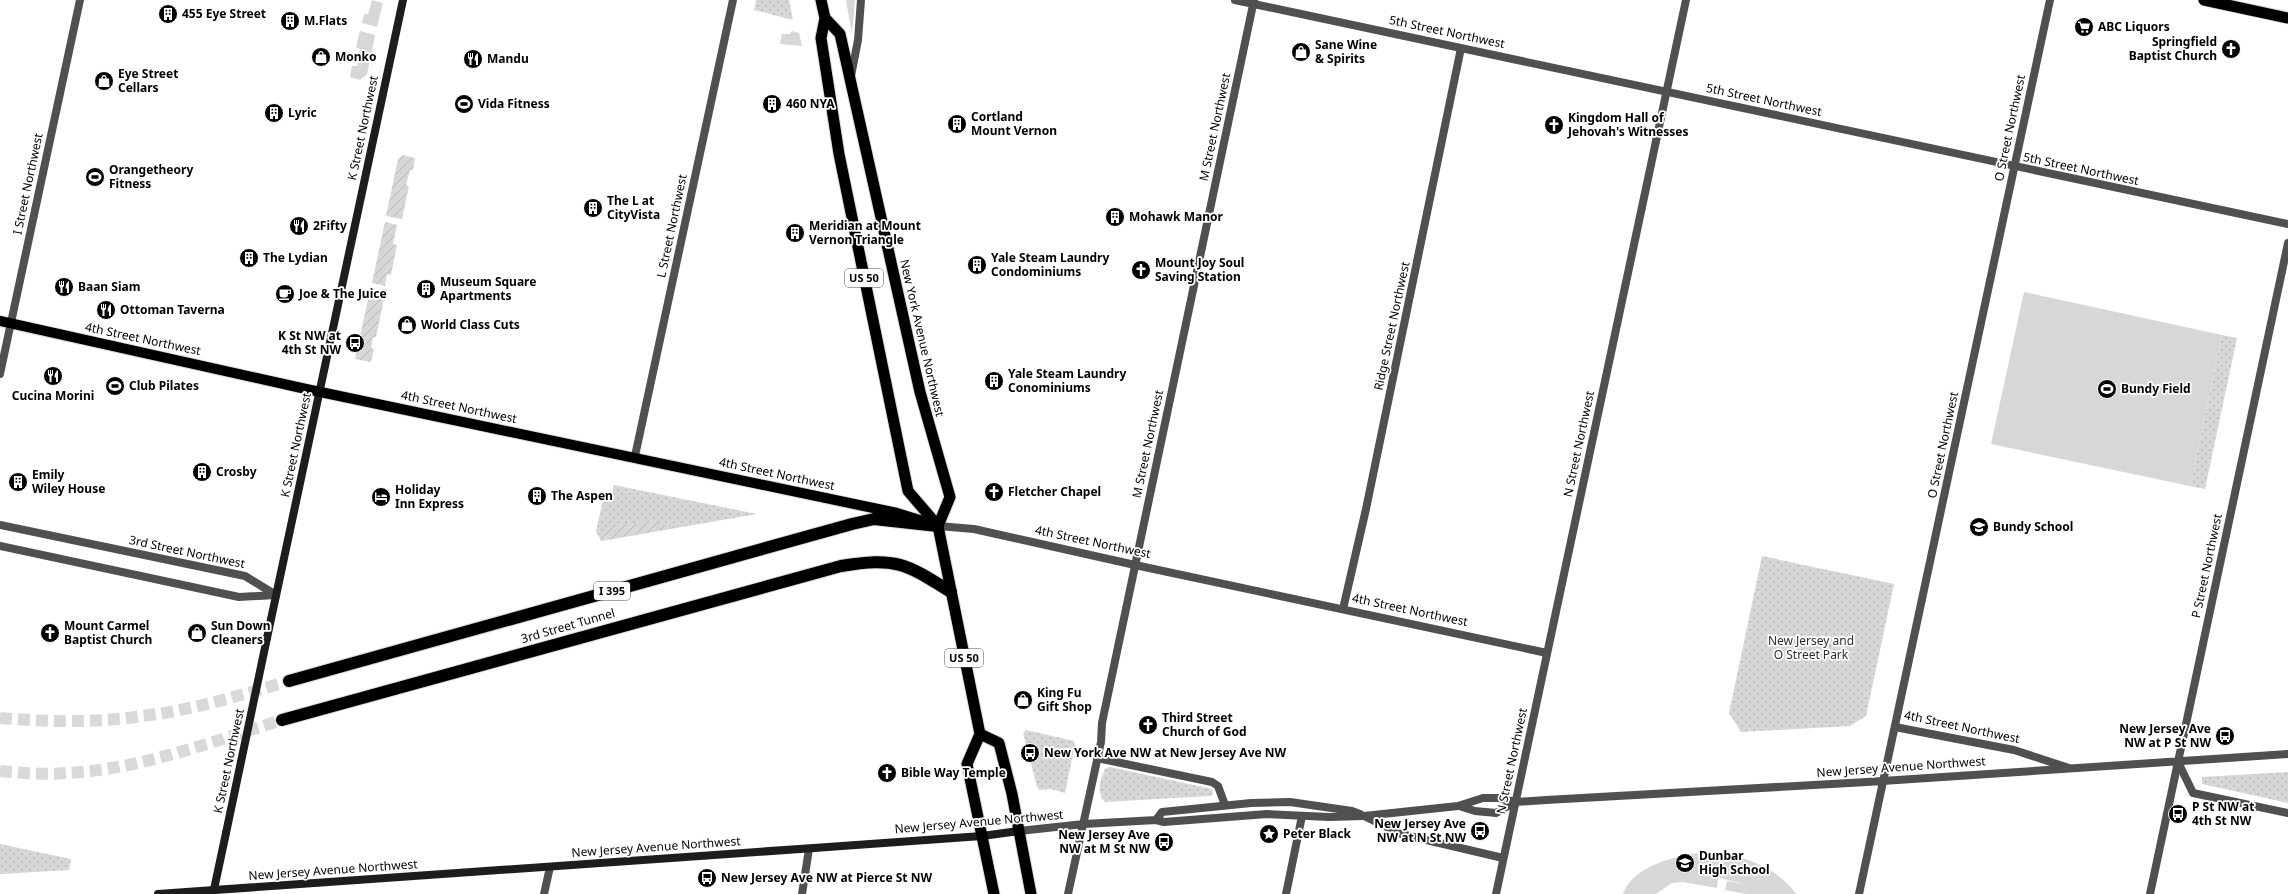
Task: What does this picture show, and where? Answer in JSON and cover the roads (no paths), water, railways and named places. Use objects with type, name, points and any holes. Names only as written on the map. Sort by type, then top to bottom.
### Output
[{"type":"highway","name":"US 50","points":[[821,0],[825,18],[821,38],[839,154],[908,491],[938,526],[980,734]]},
{"type":"highway","points":[[2204,0],[2288,18]]},
{"type":"highway","name":"New York Avenue Northwest","points":[[825,18],[840,34],[920,392],[950,497],[938,526]]},
{"type":"highway","name":"3rd Street Tunnel","points":[[289,682],[852,524],[874,519],[938,526]]},
{"type":"highway","name":"3rd Street Tunnel","points":[[282,720],[841,566],[870,562],[897,563],[917,571],[951,592]]},
{"type":"highway","points":[[994,894],[967,764],[980,734],[999,743],[1019,831],[1031,894]]},
{"type":"main road","name":"K Street Northwest","points":[[213,893],[402,0]]},
{"type":"main road","name":"4th Street Northwest","points":[[0,321],[319,391],[635,456],[897,513],[938,526]]},
{"type":"main road","name":"New Jersey Avenue Northwest","points":[[158,894],[213,893],[982,836],[1019,831]]},
{"type":"street","name":"I Street Northwest","points":[[0,374],[80,0]]},
{"type":"street","name":"L Street Northwest","points":[[635,456],[733,0]]},
{"type":"street","points":[[850,76],[858,40],[861,0]]},
{"type":"street","name":"5th Street Northwest","points":[[1235,0],[1253,2],[2014,167],[2288,224]]},
{"type":"street","name":"N Street Northwest","points":[[1496,894],[1686,0]]},
{"type":"street","name":"O Street Northwest","points":[[1859,894],[2050,0]]},
{"type":"street","name":"M Street Northwest","points":[[1068,894],[1084,824],[1097,758],[1102,723],[1253,2]]},
{"type":"street","name":"Ridge Street Northwest","points":[[1343,609],[1366,509],[1461,48]]},
{"type":"street","name":"P Street Northwest","points":[[2150,894],[2288,243]]},
{"type":"street","name":"3rd Street Northwest","points":[[0,525],[245,576],[276,595]]},
{"type":"street","name":"4th Street Northwest","points":[[938,526],[974,530],[1547,653]]},
{"type":"street","points":[[0,546],[239,597],[276,595]]},
{"type":"street","name":"4th Street Northwest","points":[[1895,727],[2014,750],[2070,768]]},
{"type":"street","name":"New Jersey Avenue Northwest","points":[[1019,831],[1084,824],[1156,820],[1164,822],[1267,814],[1302,816],[1364,816],[1458,806],[1483,798],[1499,798],[1516,802],[1883,781],[2288,754]]},
{"type":"street","points":[[1097,758],[1212,782],[1218,786],[1225,805]]},
{"type":"street","points":[[2178,762],[2193,792],[2288,813]]},
{"type":"street","name":"New Jersey Avenue Northwest","points":[[1156,820],[1162,812],[1225,805],[1290,802],[1352,811],[1364,816]]},
{"type":"street","name":"New Jersey Avenue Northwest","points":[[1458,806],[1475,811],[1496,813],[1516,802]]},
{"type":"street","points":[[1286,894],[1302,816]]},
{"type":"street","points":[[1364,816],[1401,834],[1504,858]]},
{"type":"street","points":[[802,894],[808,849]]},
{"type":"street","points":[[544,894],[550,867]]},
{"type":"tunnel","points":[[0,718],[72,721],[107,720],[143,716],[199,706],[289,681]]},
{"type":"tunnel","points":[[0,771],[34,774],[59,774],[94,771],[176,753],[282,720]]},
{"type":"place","name":"455 Eye Street","points":[[168,14]]},
{"type":"place","name":"M.Flats","points":[[290,21]]},
{"type":"place","name":"ABC Liquors","points":[[2084,27]]},
{"type":"place","name":"Springfield Baptist Church","points":[[2231,49]]},
{"type":"place","name":"Sane Wine & Spirits","points":[[1301,52]]},
{"type":"place","name":"Monko","points":[[321,57]]},
{"type":"place","name":"Mandu","points":[[473,59]]},
{"type":"place","name":"Eye Street Cellars","points":[[104,81]]},
{"type":"place","name":"Vida Fitness","points":[[464,104]]},
{"type":"place","name":"460 NYA","points":[[772,104]]},
{"type":"place","name":"Lyric","points":[[274,113]]},
{"type":"place","name":"Cortland Mount Vernon","points":[[957,124]]},
{"type":"place","name":"Kingdom Hall of Jehovah's Witnesses","points":[[1554,125]]},
{"type":"place","name":"Orangetheory Fitness","points":[[95,177]]},
{"type":"place","name":"The L at CityVista","points":[[593,208]]},
{"type":"place","name":"Mohawk Manor","points":[[1115,217]]},
{"type":"place","name":"2Fifty","points":[[299,226]]},
{"type":"place","name":"Meridian at Mount Vernon Triangle","points":[[795,233]]},
{"type":"place","name":"The Lydian","points":[[249,258]]},
{"type":"place","name":"Yale Steam Laundry Condominiums","points":[[977,265]]},
{"type":"place","name":"Mount Joy Soul Saving Station","points":[[1141,270]]},
{"type":"place","name":"Baan Siam","points":[[64,287]]},
{"type":"place","name":"Museum Square Apartments","points":[[426,289]]},
{"type":"place","name":"Joe & The Juice","points":[[285,294]]},
{"type":"place","name":"Ottoman Taverna","points":[[106,310]]},
{"type":"place","name":"World Class Cuts","points":[[407,325]]},
{"type":"place","name":"K St NW at 4th St NW","points":[[355,343]]},
{"type":"place","name":"Cucina Morini","points":[[53,376]]},
{"type":"place","name":"Yale Steam Laundry Conominiums","points":[[994,381]]},
{"type":"place","name":"Club Pilates","points":[[115,386]]},
{"type":"place","name":"Bundy Field","points":[[2107,389]]},
{"type":"place","name":"Crosby","points":[[202,472]]},
{"type":"place","name":"Emily Wiley House","points":[[18,482]]},
{"type":"place","name":"Fletcher Chapel","points":[[994,492]]},
{"type":"place","name":"The Aspen","points":[[537,496]]},
{"type":"place","name":"Holiday Inn Express","points":[[381,497]]},
{"type":"place","name":"Bundy School","points":[[1979,527]]},
{"type":"place","name":"Mount Carmel Baptist Church","points":[[50,633]]},
{"type":"place","name":"Sun Down Cleaners","points":[[197,633]]},
{"type":"place","name":"King Fu Gift Shop","points":[[1023,700]]},
{"type":"place","name":"Third Street Church of God","points":[[1148,725]]},
{"type":"place","name":"New Jersey Ave NW at P St NW","points":[[2225,736]]},
{"type":"place","name":"New York Ave NW at New Jersey Ave NW","points":[[1030,753]]},
{"type":"place","name":"Bible Way Temple","points":[[887,773]]},
{"type":"place","name":"P St NW at 4th St NW","points":[[2178,814]]},
{"type":"place","name":"New Jersey Ave NW at N St NW","points":[[1480,831]]},
{"type":"place","name":"Peter Black","points":[[1269,834]]},
{"type":"place","name":"New Jersey Ave NW at M St NW","points":[[1164,842]]},
{"type":"place","name":"Dunbar High School","points":[[1685,863]]},
{"type":"place","name":"New Jersey Ave NW at Pierce St NW","points":[[707,878]]},
{"type":"park label","name":"New Jersey and O Street Park","points":[[1811,648]]}]
